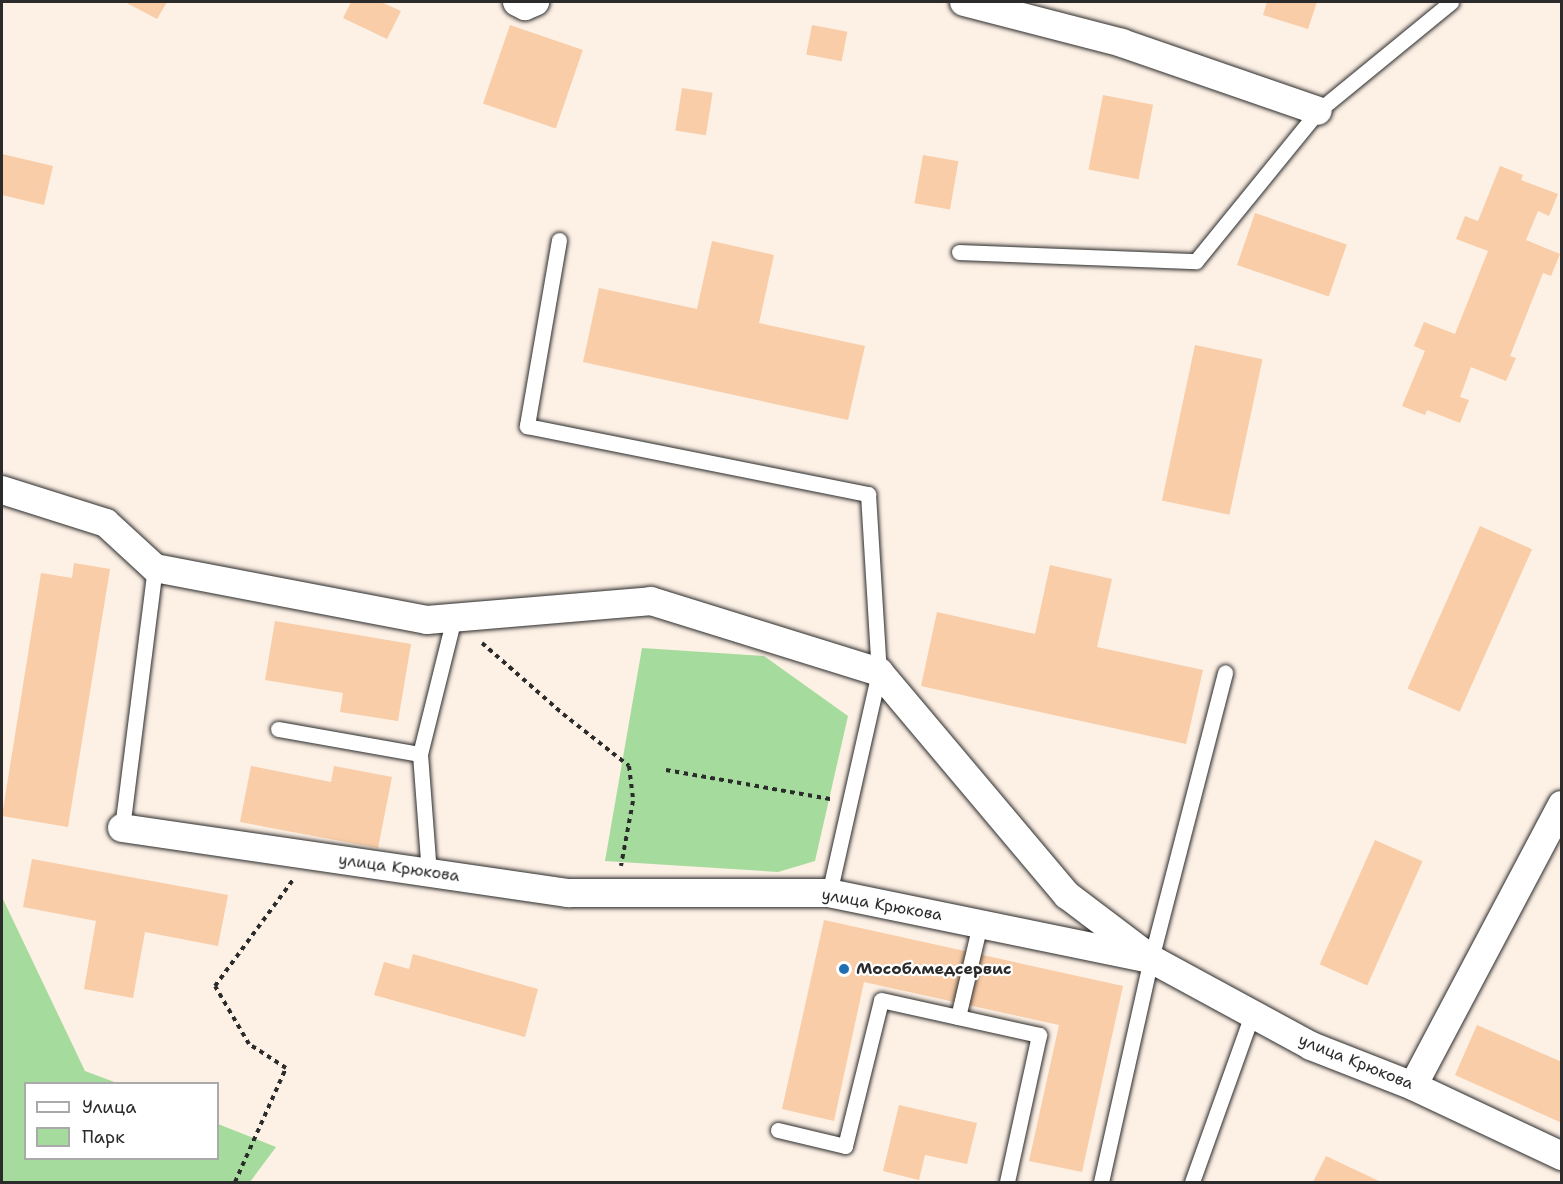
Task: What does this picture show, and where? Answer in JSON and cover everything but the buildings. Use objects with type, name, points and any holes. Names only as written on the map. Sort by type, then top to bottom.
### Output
[{"type":"street","points":[[517,2],[525,6],[535,2]]},
{"type":"street","points":[[964,2],[1122,43],[1318,111]]},
{"type":"street","points":[[2,490],[106,523],[155,568],[427,621],[651,601],[879,672],[1067,895],[1151,959]]},
{"type":"street","points":[[1413,1086],[1562,805]]},
{"type":"street","name":"улица Крюкова","points":[[122,828],[568,893],[829,893],[1151,959],[1311,1046],[1413,1086],[1562,1156]]},
{"type":"lane","points":[[959,252],[1196,261],[1318,111],[1451,2]]},
{"type":"lane","points":[[559,240],[527,426],[868,494],[879,672],[829,893]]},
{"type":"lane","points":[[122,828],[155,568]]},
{"type":"lane","points":[[429,873],[420,754],[454,618]]},
{"type":"lane","points":[[1101,1182],[1151,959],[1225,672]]},
{"type":"lane","points":[[278,729],[420,754]]},
{"type":"lane","points":[[958,1017],[980,924]]},
{"type":"lane","points":[[778,1130],[845,1146],[881,1000],[1040,1035],[1008,1182]]},
{"type":"lane","points":[[1192,1182],[1252,1014]]},
{"type":"path","points":[[454,618],[563,714],[629,766],[633,801],[615,893]]},
{"type":"path","points":[[666,770],[850,802]]},
{"type":"path","points":[[235,1182],[286,1068],[249,1044],[215,986],[311,855]]},
{"type":"green space","points":[[642,648],[764,656],[848,716],[815,861],[778,872],[605,861]]},
{"type":"green space","points":[[2,897],[85,1071],[114,1082],[24,1082],[24,1160],[219,1160],[219,1124],[276,1147],[250,1182],[2,1182]]},
{"type":"place","name":"Мособлмедсервис","points":[[844,969]]}]
